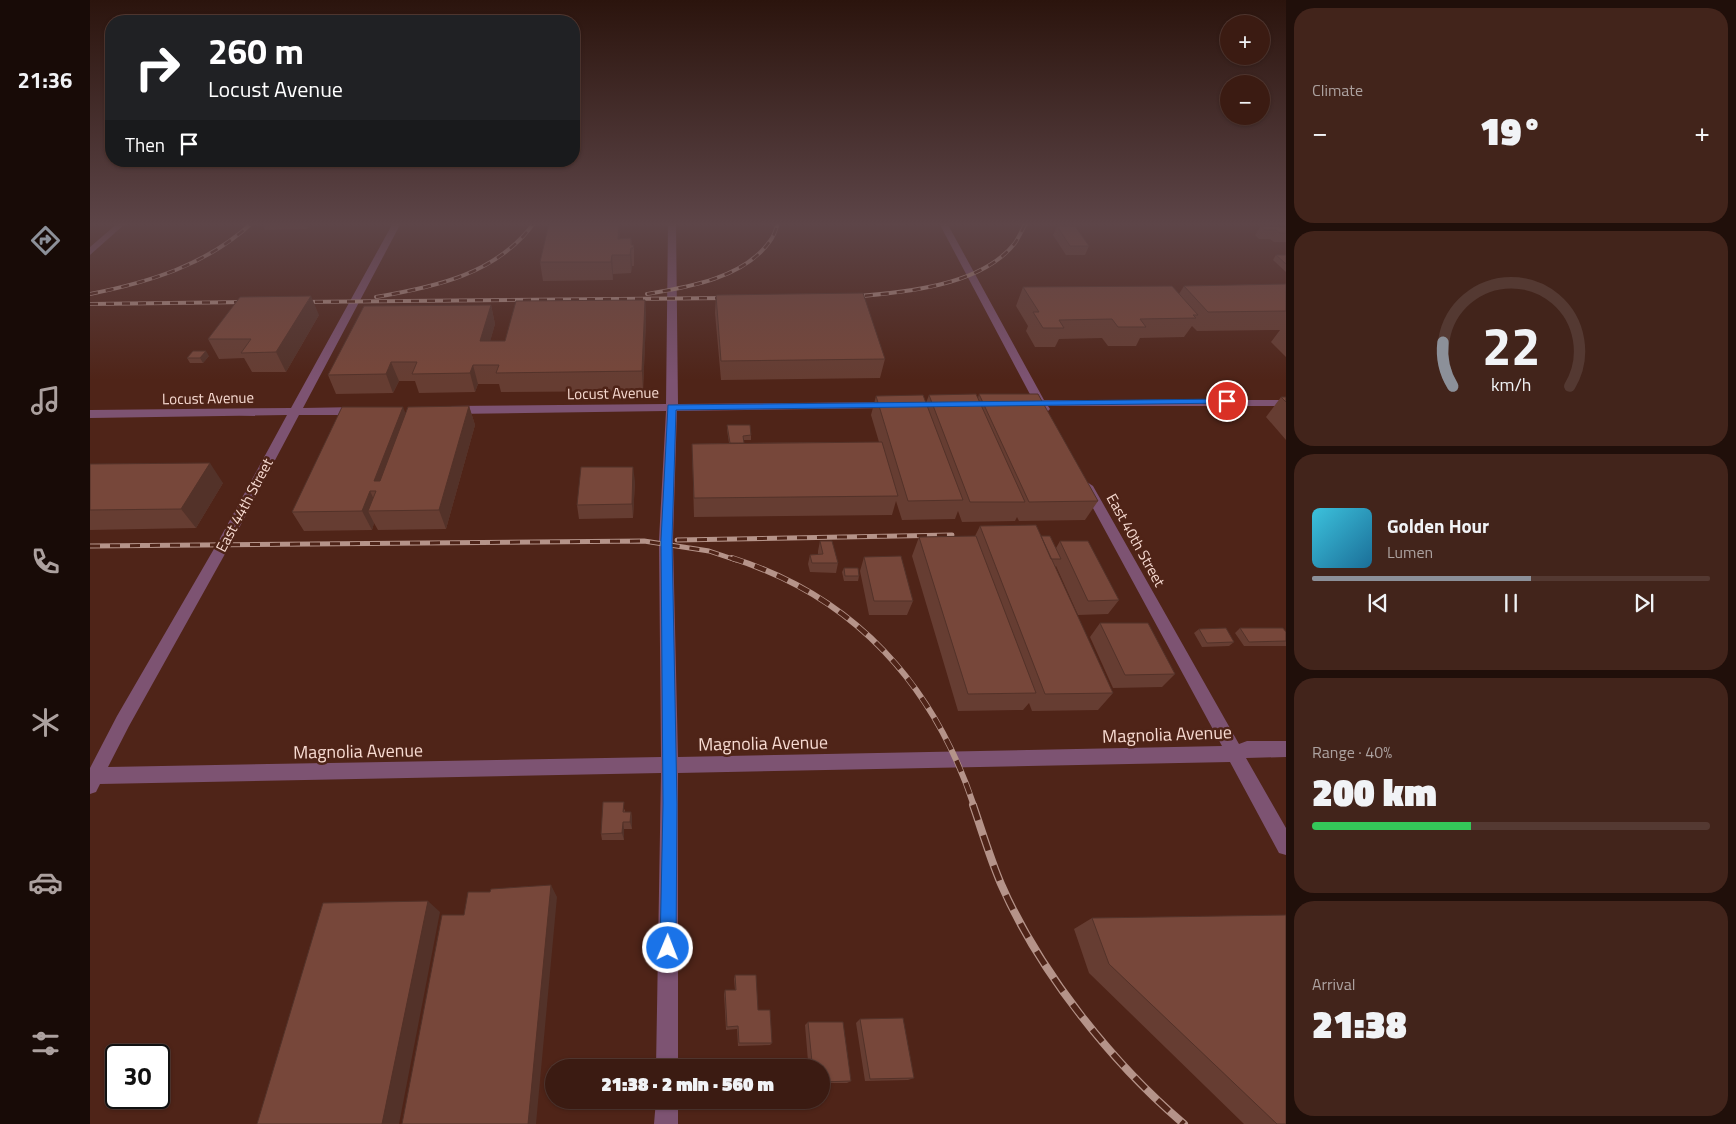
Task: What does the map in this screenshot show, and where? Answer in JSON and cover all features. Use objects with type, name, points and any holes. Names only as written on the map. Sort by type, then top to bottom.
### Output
[{"type":"street","name":"East 44th Street","points":[[92,779],[218,554],[368,275]]},
{"type":"street","points":[[667,1059],[669,765],[666,540],[672,407],[672,275]]},
{"type":"street","points":[[972,275],[1051,420]]},
{"type":"street","points":[[1011,404],[1286,403]]},
{"type":"street","name":"Locust Avenue","points":[[438,410],[902,405]]},
{"type":"street","name":"Locust Avenue","points":[[90,414],[371,411]]},
{"type":"street","name":"East 40th Street","points":[[1079,472],[1286,846]]},
{"type":"street","name":"Magnolia Avenue","points":[[92,779],[1236,754],[1247,749],[1286,749]]},
{"type":"street","points":[[666,1109],[666,1124]]},
{"type":"building","points":[[1286,284],[1286,311],[1208,312],[1184,286]]},
{"type":"building","points":[[1172,286],[1198,315],[1193,315],[1196,318],[1140,319],[1146,327],[1118,327],[1112,319],[1059,320],[1064,328],[1043,328],[1033,312],[1039,312],[1023,287]]},
{"type":"building","points":[[863,293],[885,359],[721,361],[716,295]]},
{"type":"building","points":[[311,296],[276,352],[241,353],[251,339],[208,339],[240,297]]},
{"type":"building","points":[[645,300],[642,371],[496,373],[499,365],[473,365],[470,373],[412,374],[417,362],[391,362],[386,374],[328,375],[364,306],[491,305],[480,341],[505,341],[516,301]]},
{"type":"building","points":[[193,351],[206,351],[200,358],[187,358]]},
{"type":"building","points":[[976,394],[1025,502],[970,502],[929,395]]},
{"type":"building","points":[[979,394],[1038,394],[1098,501],[1029,502]]},
{"type":"building","points":[[923,395],[963,500],[908,501],[876,396]]},
{"type":"building","points":[[469,406],[439,510],[368,511],[376,491],[370,491],[362,511],[292,512],[342,407],[403,407],[374,481],[380,481],[408,407]]},
{"type":"building","points":[[727,425],[750,425],[751,435],[743,436],[744,443],[730,443]]},
{"type":"building","points":[[882,442],[898,496],[694,498],[692,444]]},
{"type":"building","points":[[210,463],[181,509],[90,510],[90,464]]},
{"type":"building","points":[[581,467],[633,467],[632,504],[577,505]]},
{"type":"building","points":[[1036,525],[1113,693],[1045,694],[980,526]]},
{"type":"building","points":[[976,536],[1036,693],[968,694],[919,537]]},
{"type":"building","points":[[1041,536],[1050,536],[1061,559],[1051,559]]},
{"type":"building","points":[[820,541],[832,541],[838,563],[812,563],[810,555],[823,554]]},
{"type":"building","points":[[1060,541],[1088,541],[1119,600],[1088,601]]},
{"type":"building","points":[[901,556],[913,601],[874,601],[864,557]]},
{"type":"building","points":[[844,568],[858,568],[859,576],[845,576]]},
{"type":"building","points":[[1100,623],[1148,623],[1175,674],[1125,675]]},
{"type":"building","points":[[1226,628],[1234,642],[1207,643],[1199,629]]},
{"type":"building","points":[[1240,628],[1283,628],[1286,632],[1286,641],[1249,642]]},
{"type":"building","points":[[603,802],[624,802],[623,812],[631,812],[630,822],[623,822],[622,833],[601,834]]},
{"type":"building","points":[[551,885],[528,1124],[402,1124],[442,915],[464,915],[468,892],[490,892],[491,889]]},
{"type":"building","points":[[428,901],[382,1124],[257,1124],[323,903]]},
{"type":"building","points":[[1286,915],[1286,1124],[1277,1124],[1109,964],[1092,918]]},
{"type":"building","points":[[735,975],[756,975],[758,1010],[770,1010],[772,1043],[739,1043],[738,1026],[727,1027],[725,990],[736,990]]},
{"type":"building","points":[[903,1018],[914,1078],[870,1079],[860,1019]]},
{"type":"building","points":[[808,1022],[843,1022],[851,1081],[830,1082],[830,1059],[812,1059]]},
{"type":"railway","points":[[90,294],[134,284],[160,275]]},
{"type":"railway","points":[[376,297],[442,283],[462,275]]},
{"type":"railway","points":[[647,294],[698,284],[723,275]]},
{"type":"railway","points":[[849,297],[915,290],[967,275]]},
{"type":"railway","points":[[299,302],[729,298]]},
{"type":"railway","points":[[90,304],[249,302]]},
{"type":"railway","points":[[677,540],[952,535]]},
{"type":"railway","points":[[90,546],[644,541],[709,551],[736,560]]},
{"type":"railway","points":[[732,558],[776,575],[816,596],[852,622],[884,651],[912,685],[937,722],[957,762],[974,806]]},
{"type":"railway","points":[[973,805],[1001,884],[1017,917],[1056,982],[1104,1044],[1130,1073],[1184,1124]]},
{"type":"route","points":[[668,948],[670,804],[668,719],[669,625],[666,540],[672,407],[1227,401]]}]
